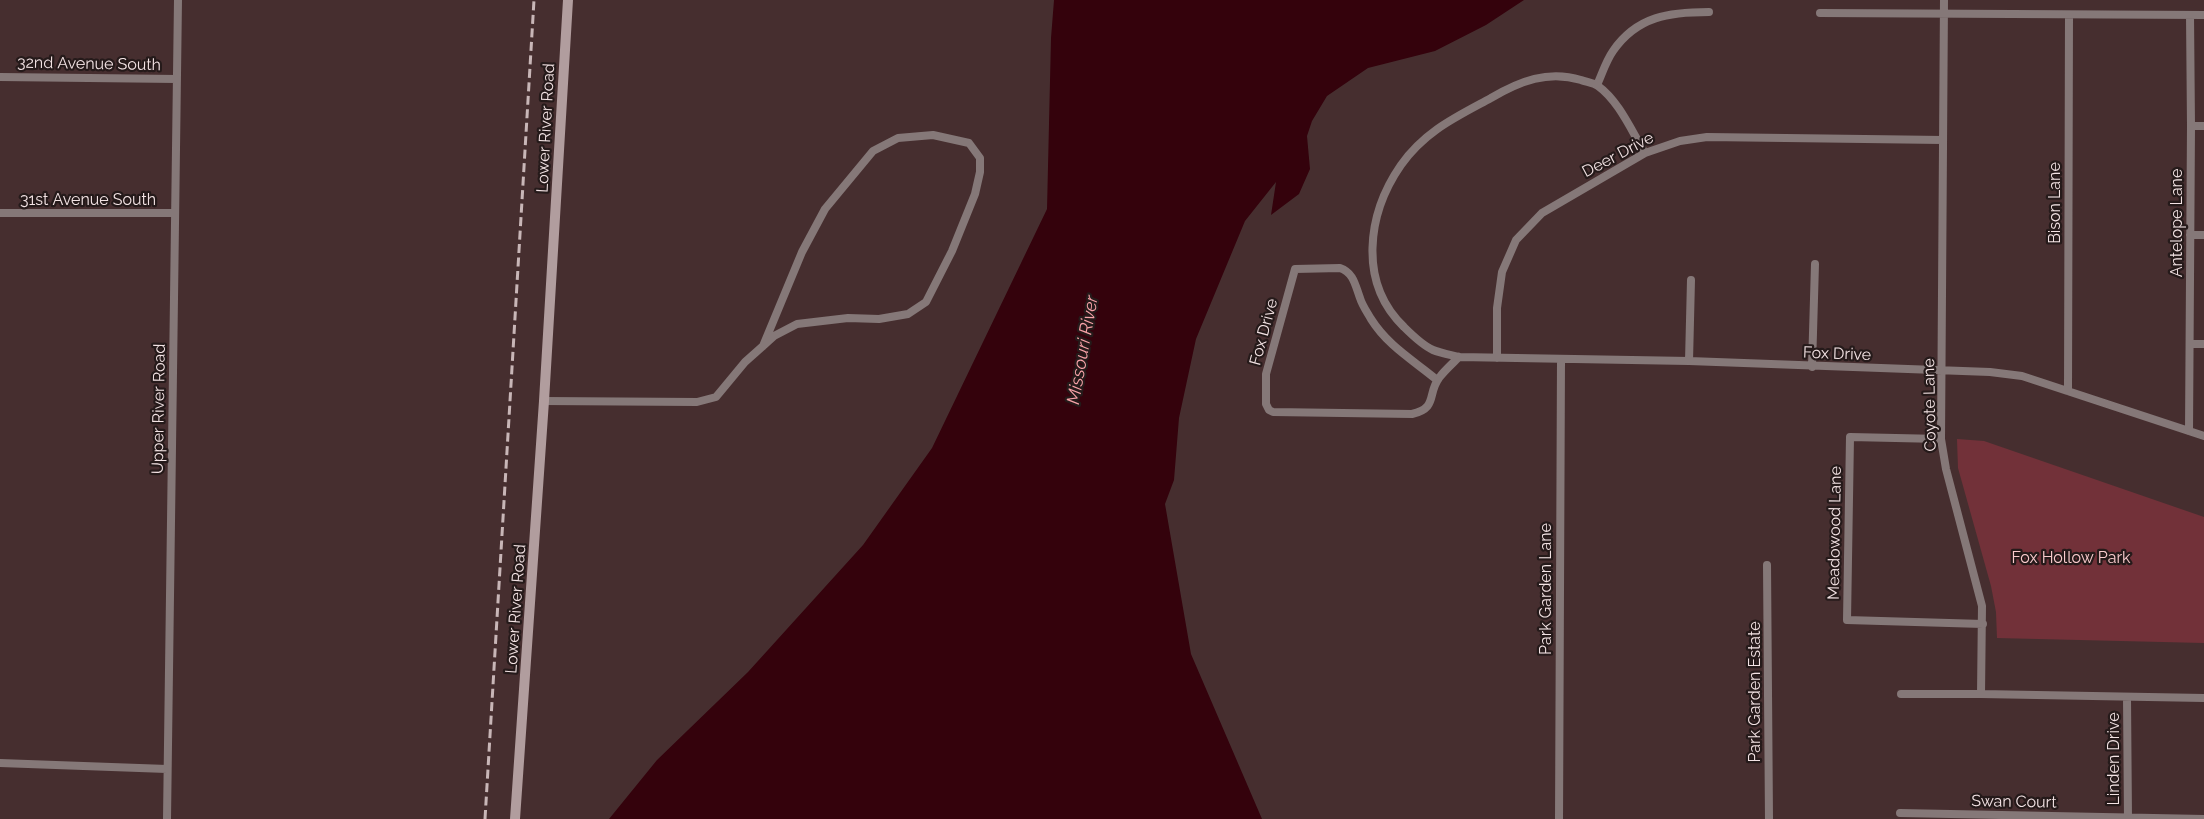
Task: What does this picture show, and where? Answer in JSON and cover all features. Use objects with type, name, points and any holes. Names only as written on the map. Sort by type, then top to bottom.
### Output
[{"type":"street","name":"Upper River Road","points":[[166,819],[178,0]]},
{"type":"street","name":"Lower River Road","points":[[515,819],[544,401],[568,0]]},
{"type":"street","name":"Coyote Lane","points":[[1944,0],[1941,439],[1946,469],[1982,606],[1980,694]]},
{"type":"street","points":[[1645,153],[1613,101],[1598,86],[1612,52],[1628,34],[1653,18],[1681,12],[1709,12]]},
{"type":"street","points":[[1820,13],[2204,15]]},
{"type":"street","name":"Bison Lane","points":[[2068,391],[2069,15]]},
{"type":"street","name":"Antelope Lane","points":[[2189,431],[2192,126],[2190,15]]},
{"type":"street","name":"Fox Drive","points":[[1598,86],[1568,76],[1544,75],[1516,84],[1434,129],[1402,164],[1387,189],[1376,221],[1372,246],[1374,270],[1378,291],[1393,316],[1415,338],[1432,350],[1459,357],[1689,361],[1990,372],[2022,376],[2204,436]]},
{"type":"street","name":"32nd Avenue South","points":[[0,77],[177,79]]},
{"type":"street","points":[[2192,126],[2204,126]]},
{"type":"street","points":[[544,401],[697,402],[716,397],[745,362],[763,346],[774,336],[797,324],[848,318],[879,319],[908,314],[926,302],[952,251],[975,194],[980,172],[980,158],[969,143],[933,135],[898,138],[873,151],[825,209],[802,252],[763,346]]},
{"type":"street","name":"Deer Drive","points":[[1497,358],[1497,308],[1502,273],[1515,240],[1542,213],[1645,153],[1680,141],[1707,137],[1942,140]]},
{"type":"street","name":"31st Avenue South","points":[[0,213],[175,213]]},
{"type":"street","points":[[2190,235],[2204,235]]},
{"type":"street","points":[[1812,367],[1815,264]]},
{"type":"street","name":"Fox Drive","points":[[1437,380],[1406,358],[1385,339],[1360,299],[1355,283],[1347,271],[1340,268],[1295,269],[1266,374],[1266,404],[1269,410],[1273,412],[1412,414],[1422,412],[1429,406],[1437,380],[1459,357]]},
{"type":"street","points":[[1689,361],[1690,280]]},
{"type":"street","points":[[2191,344],[2204,344]]},
{"type":"street","name":"Park Garden Lane","points":[[1559,819],[1561,359]]},
{"type":"street","name":"Meadowood Lane","points":[[1941,439],[1850,437],[1847,620],[1983,624]]},
{"type":"street","name":"Park Garden Estate","points":[[1767,565],[1769,819]]},
{"type":"street","points":[[1901,694],[2204,698]]},
{"type":"street","name":"Linden Drive","points":[[2127,698],[2128,819]]},
{"type":"street","points":[[0,763],[167,769]]},
{"type":"street","name":"Swan Court","points":[[1900,813],[2204,819]]},
{"type":"green space","name":"Fox Hollow Park","points":[[1957,439],[1984,441],[2204,517],[2204,643],[1997,638],[1996,612],[1991,586],[1958,468]]},
{"type":"water","name":"Missouri River","points":[[1054,0],[1524,0],[1486,25],[1435,51],[1368,68],[1327,96],[1312,121],[1307,136],[1310,169],[1299,194],[1271,215],[1276,182],[1245,221],[1196,339],[1179,418],[1174,480],[1165,504],[1191,654],[1262,819],[609,819],[657,760],[748,672],[863,545],[932,448],[1047,209]]},
{"type":"railway","points":[[485,819],[534,0]]}]
